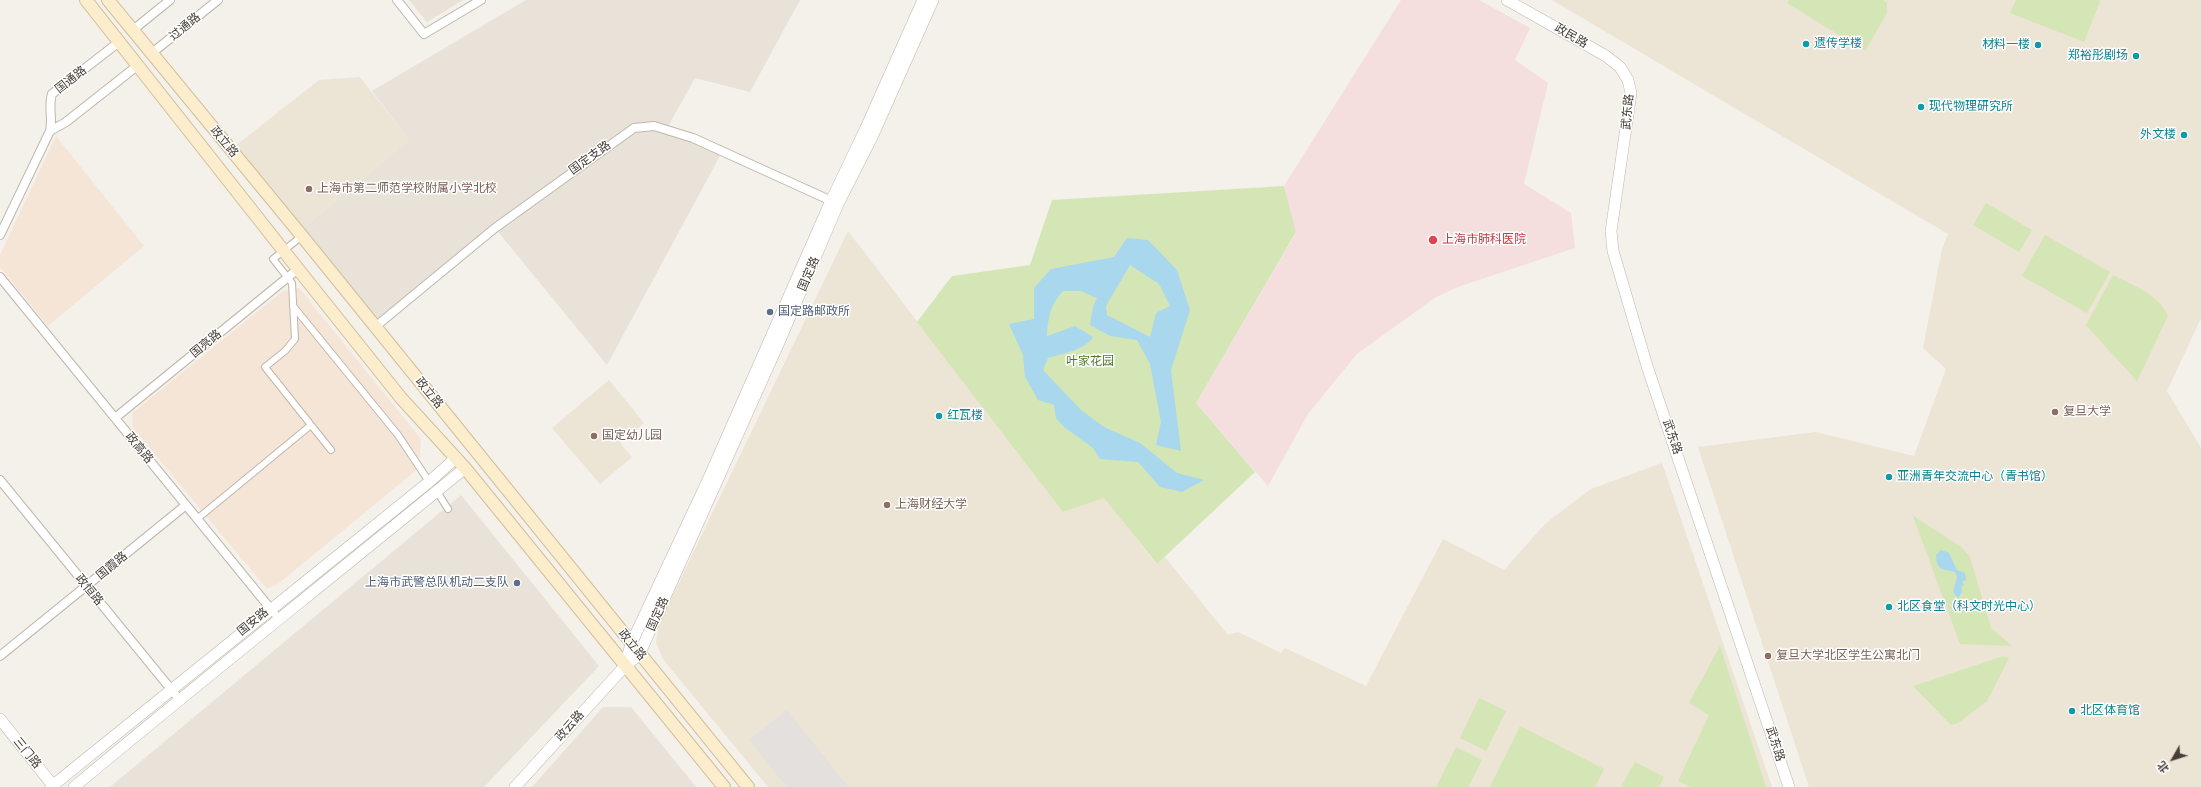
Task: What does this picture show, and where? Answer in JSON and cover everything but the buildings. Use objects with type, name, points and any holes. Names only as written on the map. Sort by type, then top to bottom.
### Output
[{"type":"main road","name":"政立路","points":[[86,0],[283,251],[401,398],[465,468],[724,787]]},
{"type":"main road","name":"政立路","points":[[108,0],[302,236],[639,655],[748,787]]},
{"type":"street","points":[[133,30],[170,0]]},
{"type":"street","name":"过通路","points":[[152,54],[218,0]]},
{"type":"street","points":[[397,0],[424,34],[481,0]]},
{"type":"street","name":"国定路","points":[[625,666],[631,644],[708,480],[834,202],[923,0]]},
{"type":"street","name":"国定路","points":[[625,666],[639,655],[780,340],[834,202],[872,137],[933,0]]},
{"type":"street","name":"政民路","points":[[1507,0],[1606,56],[1620,67],[1628,80]]},
{"type":"street","name":"国通路","points":[[0,236],[50,131],[52,123],[50,106],[52,94],[119,42]]},
{"type":"street","points":[[50,131],[66,122],[137,66]]},
{"type":"street","name":"武东路","points":[[1628,80],[1631,92],[1630,113],[1611,231],[1613,251],[1647,366],[1789,787]]},
{"type":"street","name":"国定支路","points":[[375,327],[501,224],[634,128],[654,126],[694,138],[834,202]]},
{"type":"street","points":[[302,236],[273,259],[292,282],[295,338],[285,352],[265,366],[331,450]]},
{"type":"street","name":"国亮路","points":[[115,418],[298,269]]},
{"type":"street","name":"政高路","points":[[0,277],[279,619]]},
{"type":"street","points":[[293,306],[398,435],[448,509]]},
{"type":"street","points":[[197,519],[311,425]]},
{"type":"street","name":"国安路","points":[[53,786],[171,688],[429,482],[456,458]]},
{"type":"street","name":"国安路","points":[[74,787],[179,699],[373,545],[465,468]]},
{"type":"street","name":"政恒路","points":[[0,480],[179,699]]},
{"type":"street","name":"国霞路","points":[[0,656],[186,505]]},
{"type":"street","name":"政云路","points":[[515,787],[625,666]]},
{"type":"street","name":"三门路","points":[[0,719],[53,786]]},
{"type":"shaded area","points":[[409,0],[463,0],[427,22]]},
{"type":"shaded area","points":[[526,0],[800,0],[750,92],[695,78],[666,130],[722,152],[607,365],[495,228],[376,323],[301,230],[409,140],[372,91]]},
{"type":"shaded area","name":"上海市肺科医院","points":[[1401,0],[1479,0],[1530,28],[1515,60],[1548,83],[1524,184],[1571,213],[1575,248],[1458,287],[1436,297],[1357,354],[1308,414],[1268,486],[1196,403],[1296,233],[1284,186]]},
{"type":"shaded area","name":"复旦大学","points":[[1552,0],[2201,0],[2201,318],[2167,391],[2201,448],[2201,787],[1809,787],[1698,447],[1816,432],[1914,456],[1946,369],[1923,348],[1942,249],[1948,234]]},
{"type":"shaded area","name":"上海市第二师范学校附属小学北校","points":[[360,77],[409,140],[301,230],[234,147],[319,80]]},
{"type":"shaded area","points":[[56,136],[144,246],[48,326],[0,267],[0,255]]},
{"type":"shaded area","name":"上海财经大学","points":[[848,231],[1063,512],[1104,497],[1156,564],[1165,557],[1228,635],[1238,632],[1281,653],[1285,648],[1366,686],[1443,539],[1504,570],[1545,524],[1591,489],[1662,463],[1772,787],[768,787],[663,659],[656,642],[659,624]]},
{"type":"shaded area","points":[[299,288],[421,439],[419,468],[278,584],[267,589],[133,428],[132,413],[283,291]]},
{"type":"shaded area","name":"国定幼儿园","points":[[609,380],[644,423],[620,443],[632,457],[600,484],[552,428]]},
{"type":"shaded area","points":[[461,495],[599,666],[484,787],[110,787]]},
{"type":"shaded area","points":[[603,707],[631,707],[696,787],[532,787]]},
{"type":"shaded area","points":[[787,710],[848,787],[787,787],[749,740]]},
{"type":"green space","points":[[1789,0],[1883,0],[1887,3],[1887,13],[1865,51],[1787,3]]},
{"type":"green space","points":[[2016,0],[2100,1],[2084,42],[2010,13]]},
{"type":"green space","name":"叶家花园","points":[[1284,186],[1296,232],[1196,403],[1255,472],[1157,564],[1104,498],[1063,512],[917,322],[952,276],[1030,265],[1052,200]]},
{"type":"green space","points":[[1986,203],[2032,230],[2019,252],[1973,225]]},
{"type":"green space","points":[[2045,235],[2110,272],[2087,313],[2022,276]]},
{"type":"green space","points":[[2113,275],[2152,296],[2164,308],[2168,316],[2137,381],[2086,325]]},
{"type":"green space","points":[[1913,516],[1960,546],[1970,557],[1991,628],[2012,646],[1960,644]]},
{"type":"green space","points":[[1720,646],[1766,787],[1691,787],[1678,781],[1709,715],[1689,703]]},
{"type":"green space","points":[[2003,656],[2009,658],[1987,701],[1958,723],[1951,725],[1913,686]]},
{"type":"green space","points":[[1479,698],[1506,711],[1486,751],[1460,738]]},
{"type":"green space","points":[[1520,726],[1604,769],[1595,787],[1490,787]]},
{"type":"green space","points":[[1456,747],[1482,760],[1468,787],[1436,787]]},
{"type":"green space","points":[[1635,762],[1664,777],[1659,787],[1621,787]]},
{"type":"water","points":[[1127,238],[1148,240],[1177,270],[1190,310],[1171,370],[1181,451],[1156,445],[1161,422],[1150,364],[1137,340],[1110,336],[1090,325],[1093,307],[1097,298],[1081,291],[1063,291],[1055,301],[1050,312],[1047,336],[1075,326],[1093,337],[1085,345],[1079,348],[1048,358],[1043,370],[1081,410],[1104,427],[1140,443],[1177,473],[1204,480],[1182,492],[1160,487],[1138,462],[1100,459],[1093,448],[1064,427],[1056,418],[1054,405],[1038,400],[1025,377],[1023,355],[1009,324],[1034,319],[1034,288],[1051,269],[1114,257]],"holes":[[[1130,265],[1159,284],[1170,306],[1156,313],[1150,337],[1107,315],[1106,306]]]},
{"type":"water","points":[[1941,550],[1949,553],[1957,570],[1965,573],[1966,580],[1962,581],[1964,585],[1961,587],[1962,592],[1958,598],[1953,592],[1957,577],[1955,572],[1943,569],[1937,564],[1936,555]]},
{"type":"place","name":"遗传学楼","points":[[1806,44]]},
{"type":"place","name":"材料一楼","points":[[2038,45]]},
{"type":"place","name":"郑裕彤剧场‌","points":[[2136,56]]},
{"type":"place","name":"现代物理研究所","points":[[1921,107]]},
{"type":"place","name":"外文楼","points":[[2184,135]]},
{"type":"place","name":"上海市第二师范学校附属小学北校","points":[[309,189]]},
{"type":"place","name":"上海市肺科医院","points":[[1433,240]]},
{"type":"place","name":"国定路邮政所","points":[[770,312]]},
{"type":"place","name":"复旦大学","points":[[2055,412]]},
{"type":"place","name":"红瓦楼","points":[[939,416]]},
{"type":"place","name":"国定幼儿园","points":[[594,436]]},
{"type":"place","name":"亚洲青年交流中心（青书馆）","points":[[1889,477]]},
{"type":"place","name":"上海财经大学","points":[[887,505]]},
{"type":"place","name":"上海市武警总队机动二支队","points":[[517,583]]},
{"type":"place","name":"北区食堂（科文时光中心）","points":[[1889,607]]},
{"type":"place","name":"复旦大学北区学生公寓北门","points":[[1768,656]]},
{"type":"place","name":"北区体育馆","points":[[2072,711]]}]
